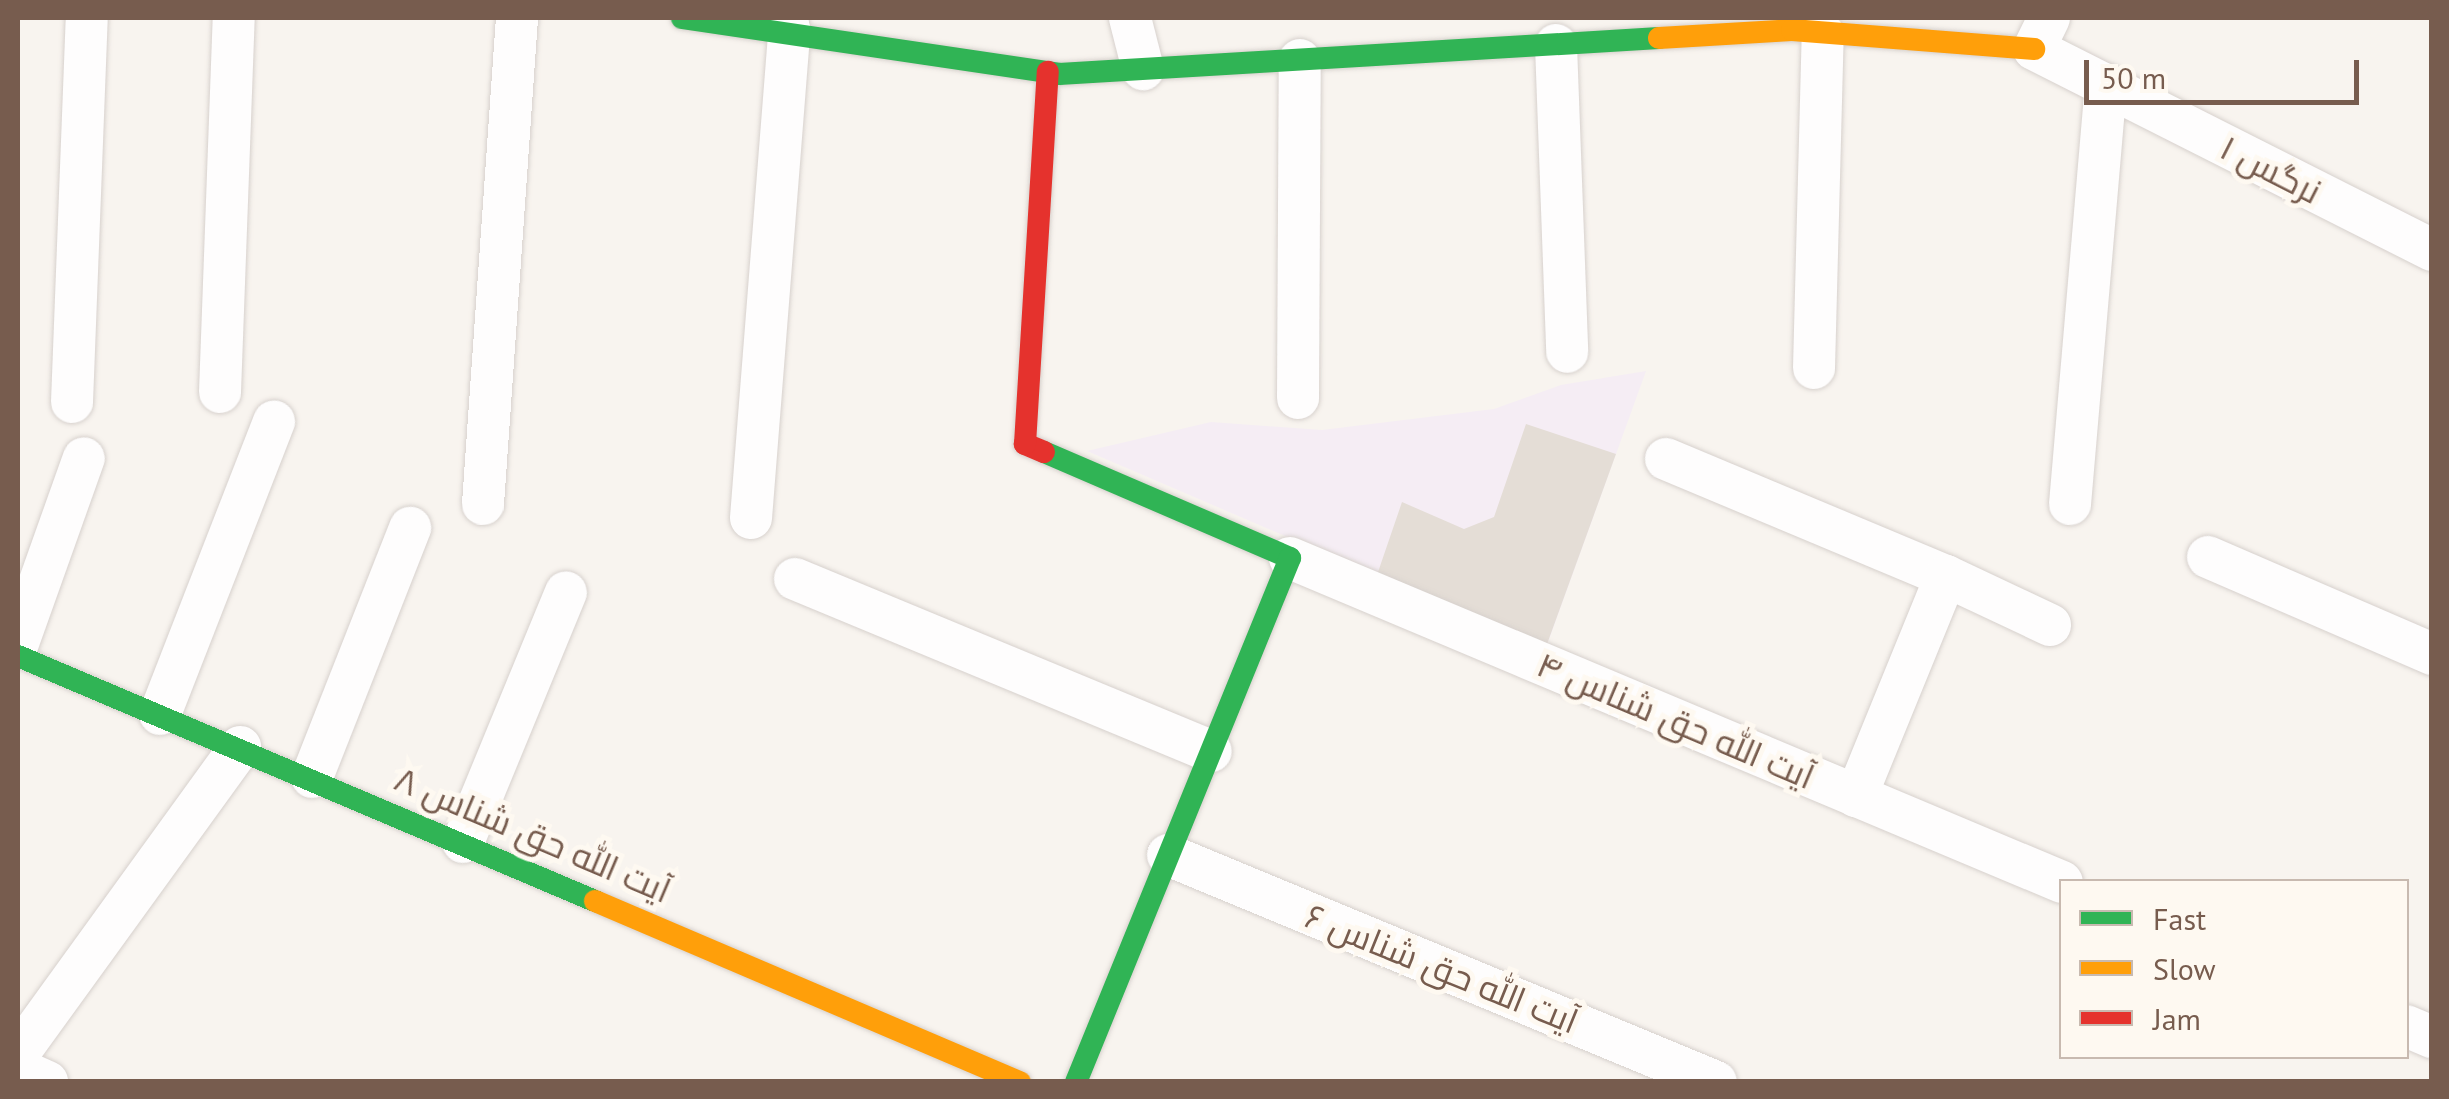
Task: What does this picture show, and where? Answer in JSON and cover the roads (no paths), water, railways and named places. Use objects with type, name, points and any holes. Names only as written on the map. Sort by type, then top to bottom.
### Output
[{"type":"street","points":[[72,402],[87,18]]},
{"type":"street","points":[[220,392],[234,18]]},
{"type":"street","points":[[483,504],[517,18]]},
{"type":"street","points":[[682,18],[788,24],[1048,72],[1300,60],[1446,34],[1556,44],[1801,27],[2042,33]]},
{"type":"street","points":[[1130,18],[1143,69]]},
{"type":"street","points":[[752,518],[788,24]]},
{"type":"street","points":[[1801,27],[1814,368]]},
{"type":"street","name":"نرگس ۱","points":[[2042,33],[2106,86],[2432,250]]},
{"type":"street","points":[[1556,44],[1567,352]]},
{"type":"street","points":[[1298,398],[1300,60]]},
{"type":"street","points":[[1048,72],[1025,444],[1290,558],[1076,1082]]},
{"type":"street","points":[[2070,504],[2106,86]]},
{"type":"street","points":[[160,714],[274,421]]},
{"type":"street","points":[[18,643],[84,458]]},
{"type":"street","points":[[1666,459],[1946,576],[2050,624]]},
{"type":"street","points":[[312,777],[410,528]]},
{"type":"street","name":"آیت الله حق شناس ۴","points":[[1290,558],[2059,881]]},
{"type":"street","points":[[2208,558],[2432,654]]},
{"type":"street","points":[[1856,796],[1946,576]]},
{"type":"street","points":[[795,579],[1211,751]]},
{"type":"street","points":[[463,842],[566,592]]},
{"type":"street","name":"آیت الله حق شناس ۸","points":[[18,656],[312,777],[1020,1082]]},
{"type":"street","points":[[18,1054],[240,747]]},
{"type":"street","name":"آیت الله حق شناس ۶","points":[[1168,855],[1716,1082]]},
{"type":"street","points":[[18,1069],[47,1082]]}]
